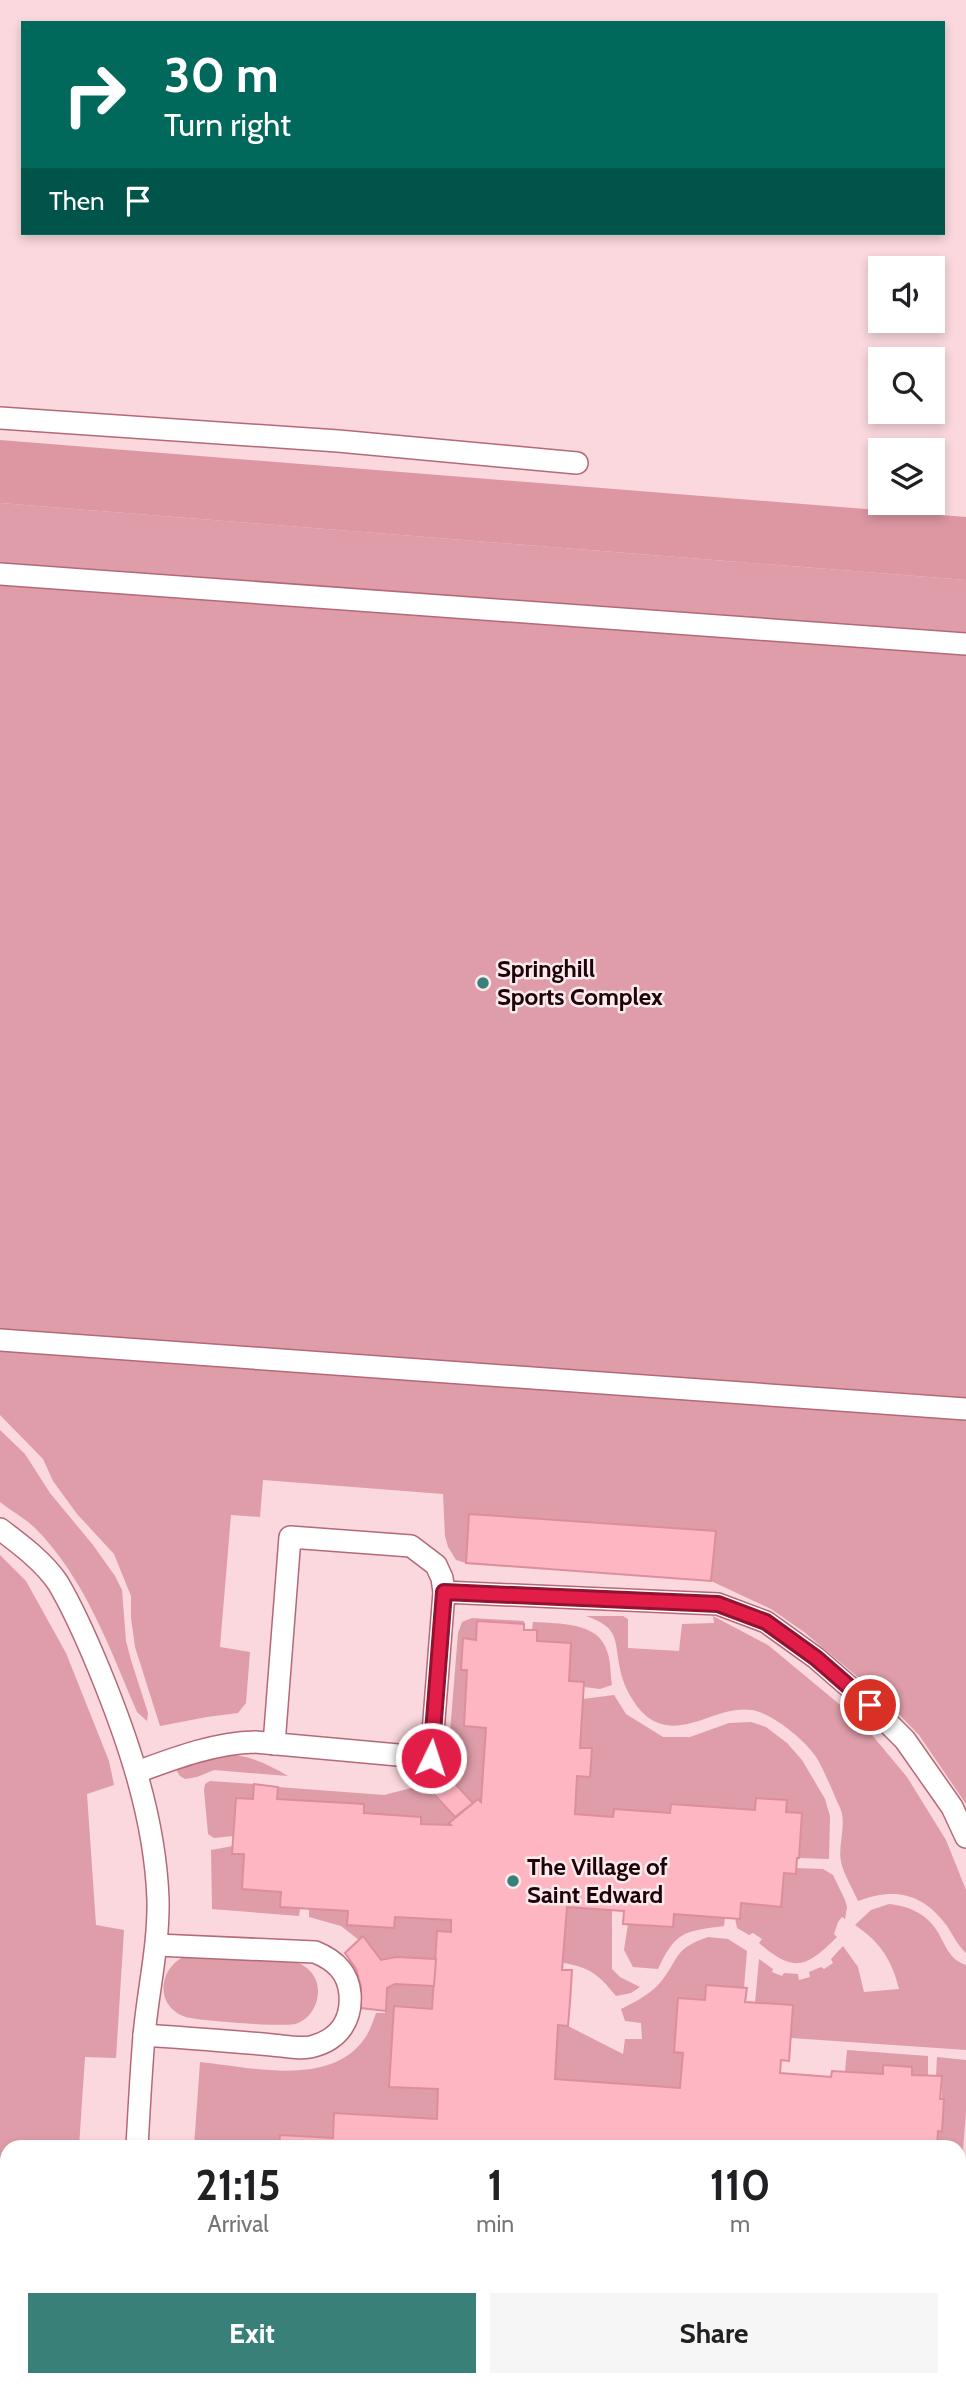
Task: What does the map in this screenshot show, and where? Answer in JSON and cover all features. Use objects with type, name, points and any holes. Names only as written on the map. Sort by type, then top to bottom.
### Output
[{"type":"lane","points":[[0,418],[338,441],[577,463]]},
{"type":"lane","points":[[0,574],[966,643]]},
{"type":"lane","points":[[0,1340],[966,1409]]},
{"type":"lane","points":[[0,1529],[25,1548],[57,1581],[94,1658],[137,1772],[147,1814],[158,1898],[157,1945],[144,2035],[137,2140]]},
{"type":"lane","points":[[137,1772],[222,1744],[255,1742],[274,1744],[431,1758],[444,1592],[436,1565],[411,1546],[290,1538],[274,1744]]},
{"type":"lane","points":[[444,1592],[718,1604],[766,1622],[825,1666],[905,1740],[952,1807],[966,1837]]},
{"type":"lane","points":[[144,2035],[312,2048],[338,2034],[350,2009],[348,1982],[341,1969],[331,1958],[315,1952],[157,1945]]},
{"type":"shaded area","points":[[0,440],[868,509],[868,515],[966,517],[966,580],[0,503]]},
{"type":"shaded area","name":"Springhill Sports Complex","points":[[0,503],[966,580],[966,1804],[919,1735],[884,1699],[804,1632],[771,1609],[711,1581],[716,1531],[470,1514],[466,1563],[456,1560],[448,1547],[443,1494],[263,1480],[260,1517],[231,1515],[220,1647],[250,1652],[246,1703],[238,1713],[160,1726],[135,1647],[131,1596],[114,1554],[77,1514],[53,1481],[43,1459],[0,1415]]},
{"type":"shaded area","points":[[0,1430],[25,1454],[50,1493],[115,1576],[122,1590],[126,1641],[148,1713],[147,1721],[137,1712],[95,1615],[68,1569],[35,1528],[0,1502]]},
{"type":"shaded area","points":[[0,1555],[26,1581],[66,1653],[109,1761],[114,1785],[87,1794],[96,1925],[124,1930],[116,2058],[85,2057],[79,2140],[0,2140]]},
{"type":"shaded area","points":[[586,1616],[623,1616],[628,1619],[628,1648],[679,1651],[682,1624],[714,1623],[713,1616],[768,1645],[862,1723],[907,1777],[946,1840],[966,1890],[966,1953],[938,1915],[918,1900],[884,1894],[858,1901],[841,1862],[841,1809],[818,1760],[798,1737],[779,1722],[752,1710],[724,1712],[684,1725],[658,1723],[645,1715],[629,1694],[621,1675],[616,1642],[610,1630]]},
{"type":"shaded area","points":[[472,1618],[524,1621],[524,1624],[478,1621],[476,1640],[464,1639],[462,1670],[467,1670],[464,1725],[486,1728],[481,1802],[478,1799],[473,1803],[446,1774],[443,1776],[439,1771],[446,1761],[449,1745],[458,1633],[462,1622]]},
{"type":"shaded area","points":[[533,1622],[576,1626],[595,1634],[607,1651],[612,1685],[600,1689],[584,1687],[584,1682],[569,1681],[537,1641],[537,1631],[532,1630]]},
{"type":"shaded area","points":[[614,1695],[626,1714],[663,1737],[690,1737],[729,1723],[751,1722],[766,1727],[787,1743],[802,1760],[825,1799],[830,1816],[829,1859],[799,1858],[802,1813],[786,1812],[786,1800],[756,1798],[755,1810],[671,1804],[670,1813],[614,1810],[613,1817],[575,1814],[577,1776],[590,1777],[592,1749],[580,1748],[583,1699]]},
{"type":"shaded area","points":[[225,1754],[258,1761],[288,1776],[214,1770],[185,1779],[175,1768]]},
{"type":"shaded area","points":[[210,1781],[254,1784],[253,1799],[236,1798],[233,1836],[214,1838],[208,1834],[204,1790],[205,1784]]},
{"type":"shaded area","points":[[423,1785],[455,1817],[449,1823],[451,1825],[421,1824],[421,1817],[364,1813],[364,1804],[278,1799],[278,1787],[384,1795]]},
{"type":"shaded area","points":[[233,1846],[232,1854],[244,1854],[242,1889],[281,1892],[280,1907],[300,1909],[299,1916],[212,1909],[211,1850]]},
{"type":"shaded area","points":[[796,1868],[823,1869],[833,1875],[847,1907],[845,1919],[842,1917],[838,1922],[834,1934],[837,1937],[817,1955],[800,1963],[791,1963],[771,1953],[759,1943],[762,1939],[753,1933],[749,1935],[737,1928],[735,1918],[741,1903],[781,1907],[784,1873],[795,1874]]},
{"type":"shaded area","points":[[889,1904],[905,1907],[925,1918],[936,1929],[953,1957],[966,1965],[966,2050],[791,2038],[793,2005],[755,2003],[759,1959],[773,1969],[772,1972],[782,1976],[784,1973],[798,1974],[799,1980],[810,1977],[809,1972],[821,1967],[824,1969],[833,1963],[831,1959],[843,1946],[858,1967],[864,1992],[899,1989],[884,1952],[855,1925],[871,1910]]},
{"type":"shaded area","points":[[567,1907],[612,1910],[612,1969],[620,1977],[640,1987],[631,1993],[616,1996],[593,1973],[563,1963]]},
{"type":"shaded area","points":[[309,1909],[348,1911],[347,1925],[394,1928],[395,1917],[451,1920],[451,1932],[436,1959],[396,1957],[381,1960],[364,1937],[359,1940],[341,1926],[309,1917]]},
{"type":"shaded area","points":[[674,1914],[725,1918],[724,1926],[682,1936],[670,1947],[658,1969],[633,1967],[624,1950],[628,1924],[673,1927]]},
{"type":"shaded area","points":[[708,1937],[728,1939],[747,1951],[744,1988],[706,1985],[705,2000],[678,1998],[683,2053],[680,2088],[555,2079],[558,2025],[568,2026],[623,2054],[625,2039],[642,2039],[641,2023],[625,2021],[621,2009],[645,1996],[658,1985],[687,1947]]},
{"type":"shaded area","points":[[183,1957],[293,1960],[307,1968],[314,1976],[318,1985],[316,2002],[312,2012],[304,2019],[288,2025],[220,2022],[183,2016],[168,2004],[164,1987],[169,1970]]},
{"type":"shaded area","points":[[395,1984],[434,1986],[432,2009],[394,2007],[390,2087],[438,2089],[437,2119],[333,2138],[280,2135],[280,2140],[194,2140],[200,2062],[288,2071],[332,2064],[350,2054],[365,2038],[376,2013],[385,2013],[387,1988]]},
{"type":"shaded area","points":[[847,2050],[928,2056],[928,2076],[912,2075],[912,2067],[883,2066],[883,2074],[845,2072]]},
{"type":"shaded area","points":[[937,2057],[966,2060],[964,2140],[937,2140],[938,2131],[941,2132],[942,2077],[936,2076]]},
{"type":"building","points":[[469,1514],[716,1531],[711,1581],[466,1563]]},
{"type":"building","name":"The Village of Saint Edward","points":[[477,1621],[524,1624],[524,1630],[537,1630],[537,1641],[571,1643],[569,1681],[584,1682],[580,1748],[592,1748],[590,1777],[577,1776],[575,1814],[613,1817],[614,1809],[670,1813],[671,1804],[755,1810],[756,1798],[787,1800],[786,1812],[802,1813],[796,1874],[784,1873],[781,1907],[741,1903],[740,1919],[674,1914],[673,1927],[623,1924],[624,1911],[567,1907],[562,1970],[572,1970],[570,2002],[568,2026],[558,2025],[555,2079],[680,2088],[683,2053],[674,2052],[678,1998],[705,2000],[706,1985],[747,1988],[745,2002],[793,2005],[789,2061],[781,2060],[780,2073],[831,2077],[832,2071],[883,2074],[883,2065],[912,2067],[912,2075],[942,2076],[942,2132],[938,2131],[937,2140],[280,2140],[280,2135],[333,2138],[334,2113],[437,2119],[438,2089],[389,2087],[394,2006],[432,2009],[437,1931],[451,1932],[451,1920],[395,1917],[394,1928],[347,1925],[348,1911],[280,1907],[281,1892],[242,1889],[244,1854],[232,1854],[236,1798],[253,1799],[254,1784],[278,1787],[277,1799],[364,1804],[364,1813],[421,1817],[421,1824],[451,1825],[449,1823],[478,1799],[481,1802],[486,1728],[464,1726],[467,1670],[461,1670],[463,1638],[476,1640]]},
{"type":"building","points":[[445,1773],[473,1803],[455,1817],[429,1789]]},
{"type":"building","points":[[363,1936],[381,1960],[396,1957],[436,1959],[434,1986],[395,1984],[387,1988],[386,2011],[361,2008],[361,1987],[356,1969],[345,1953]]},
{"type":"place","name":"Springhill Sports Complex","points":[[483,983]]},
{"type":"place","name":"The Village of Saint Edward","points":[[513,1881]]},
{"type":"route","points":[[431,1758],[444,1592],[718,1604],[766,1622],[816,1658],[870,1705]]}]
